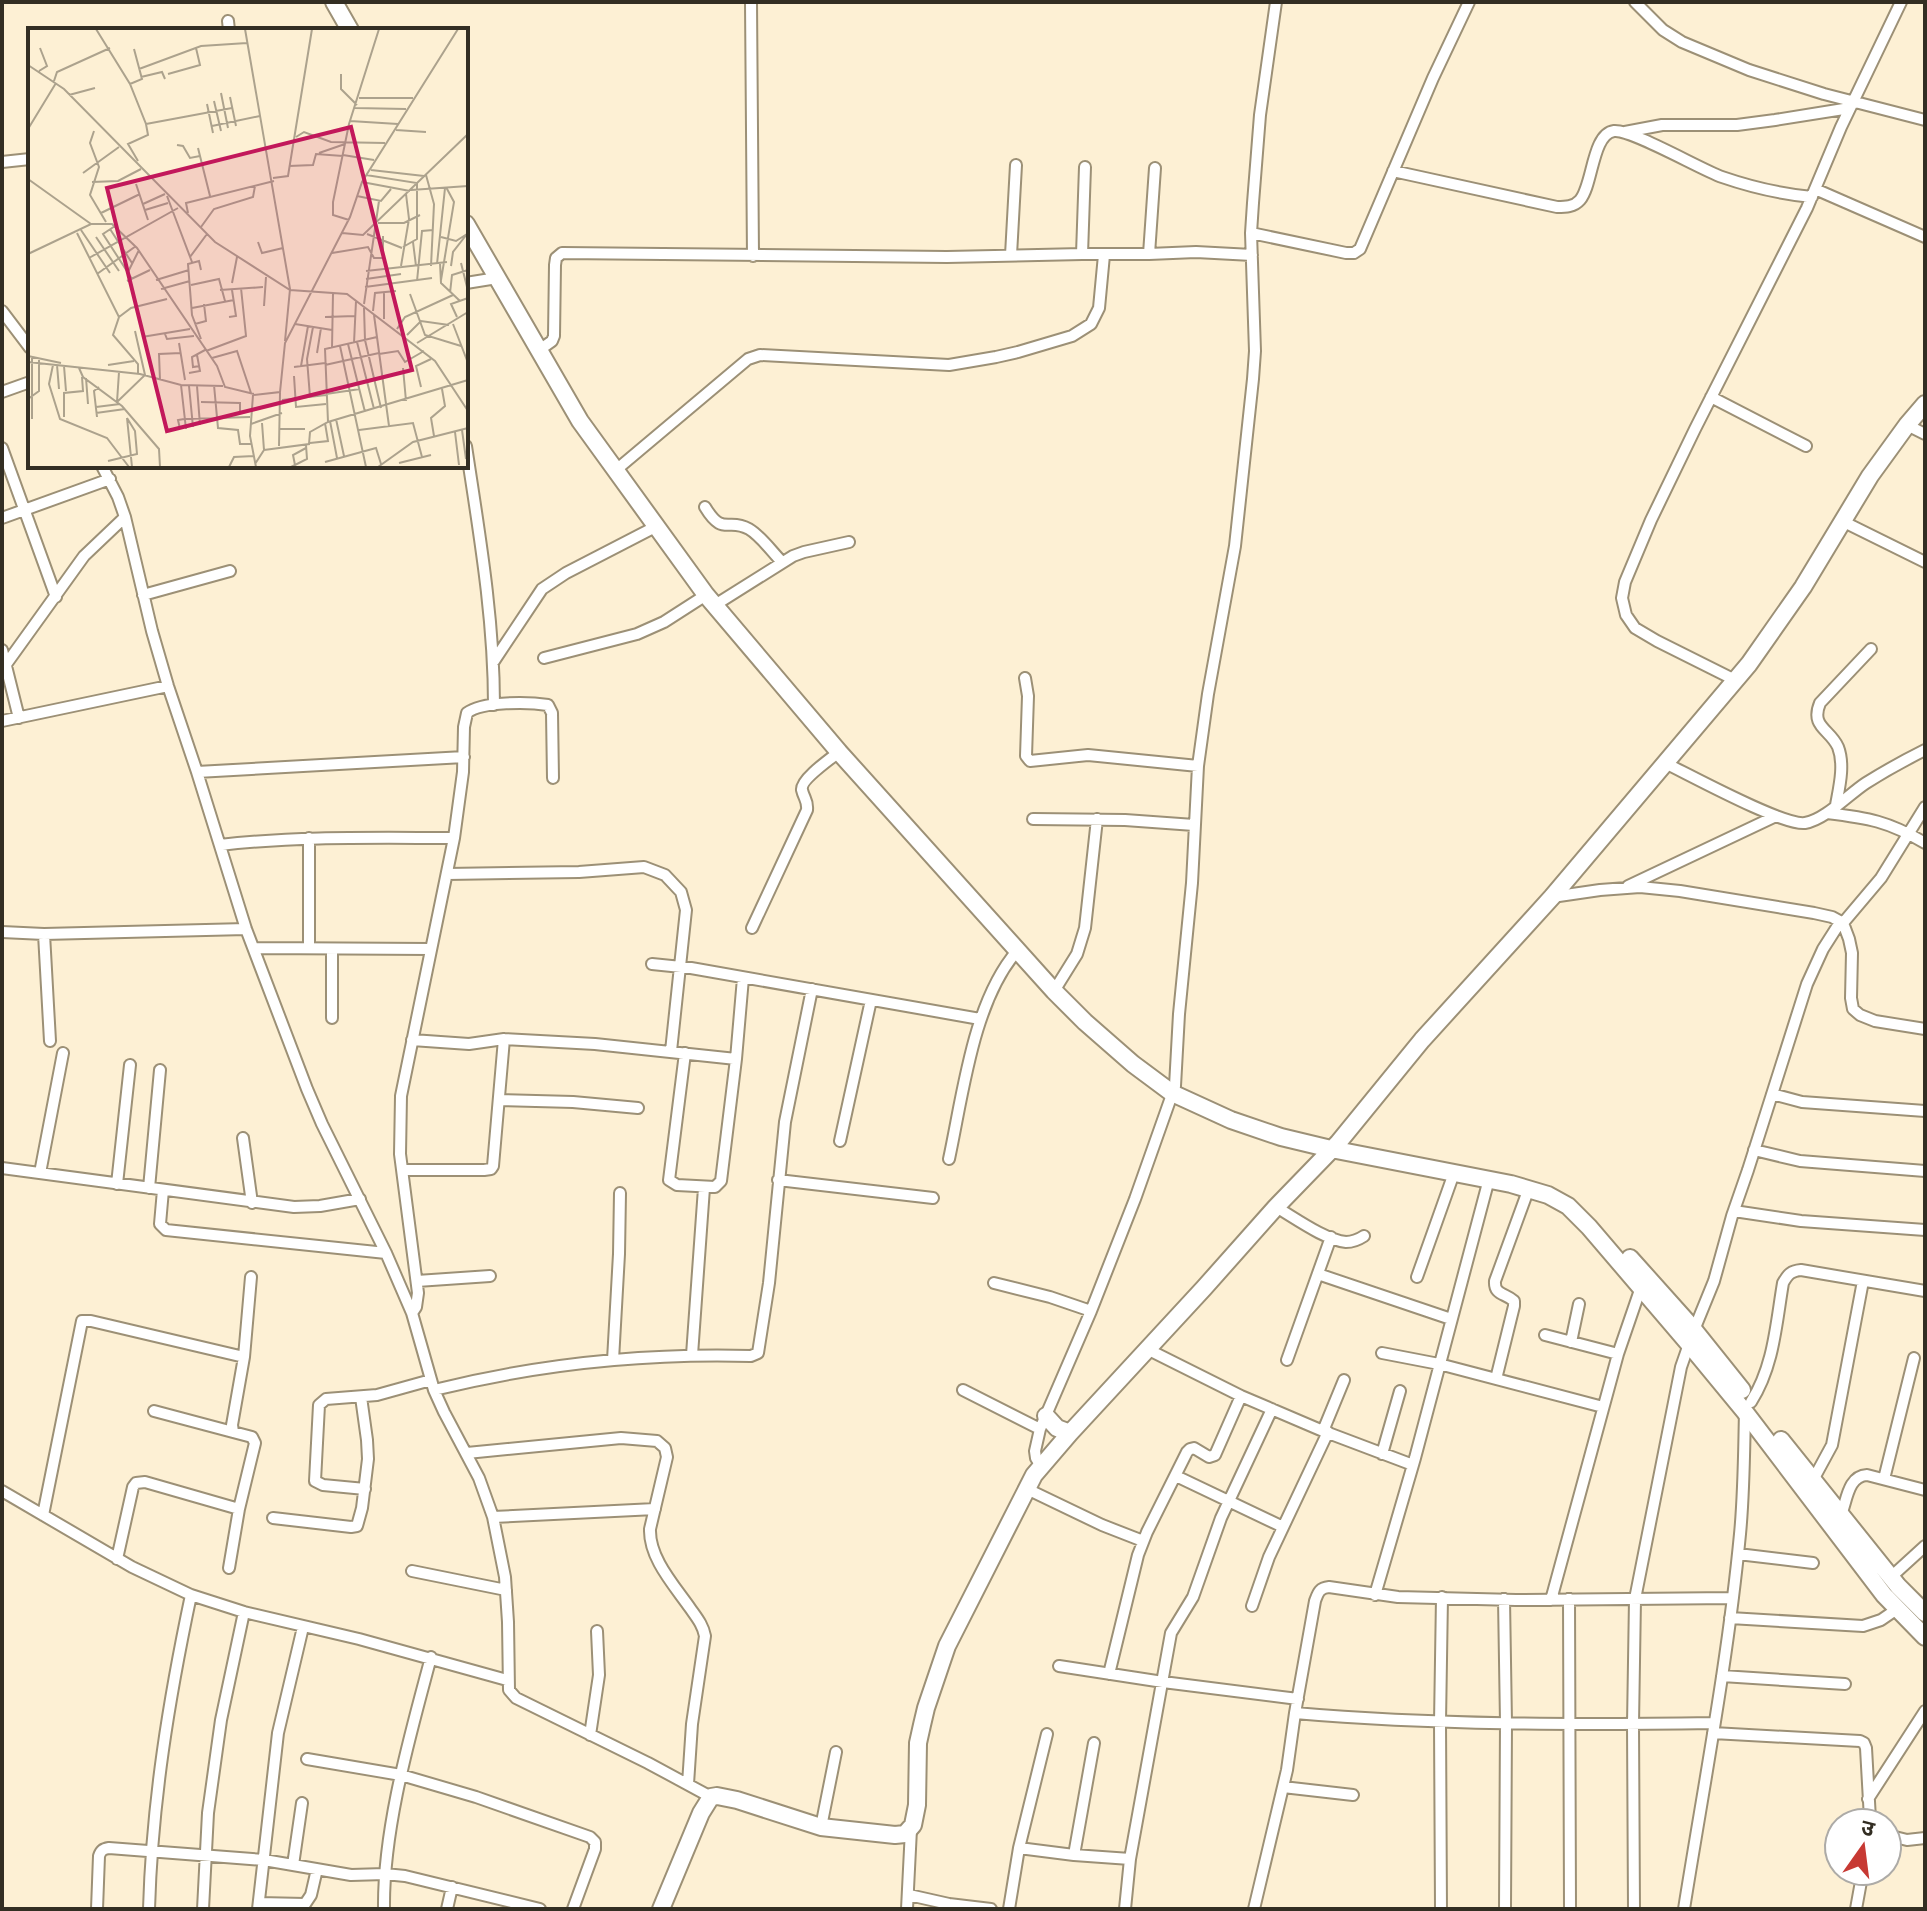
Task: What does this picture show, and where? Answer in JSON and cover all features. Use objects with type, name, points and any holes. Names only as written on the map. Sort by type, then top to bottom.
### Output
[{"type":"main road","points":[[334,2],[349,28]]},
{"type":"main road","points":[[468,227],[580,421],[711,600],[839,752],[1017,951],[1085,1022],[1133,1064],[1173,1090],[1258,1122],[1334,1146],[1529,1188],[1548,1195],[1568,1206],[1691,1337]]},
{"type":"main road","points":[[661,1909],[701,1813],[711,1797],[737,1800],[821,1827],[895,1835],[905,1834],[911,1829],[917,1805],[918,1743],[947,1646],[1041,1466],[1334,1146],[1422,1040],[1552,897],[1749,664],[1803,587],[1870,476],[1925,404]]},
{"type":"main road","points":[[1334,1146],[1436,1159],[1524,1177],[1551,1186],[1568,1197],[1598,1223],[1748,1407],[1925,1613]]},
{"type":"main road","points":[[1748,1407],[1884,1595],[1925,1637]]},
{"type":"main road","points":[[1043,1422],[1070,1433]]},
{"type":"street","points":[[751,2],[753,256]]},
{"type":"street","points":[[1041,1466],[1035,1451],[1043,1422],[1149,1164],[1173,1090],[1192,883],[1198,766],[1235,546],[1255,351],[1251,233],[1258,139],[1276,2]]},
{"type":"street","points":[[1251,233],[1346,253],[1360,249],[1469,2]]},
{"type":"street","points":[[1635,2],[1663,30],[1682,42],[1749,70],[1852,105],[1925,118]]},
{"type":"street","points":[[1735,680],[1635,628],[1626,615],[1622,598],[1625,582],[1651,520],[1814,193],[1901,2]]},
{"type":"street","points":[[1393,171],[1557,207],[1572,206],[1581,200],[1585,191],[1601,140],[1614,131],[1662,125],[1737,125],[1852,105]]},
{"type":"street","points":[[1623,132],[1720,176],[1791,195],[1814,193],[1925,237]]},
{"type":"street","points":[[2,162],[28,159]]},
{"type":"street","points":[[1011,255],[1016,165]]},
{"type":"street","points":[[1082,254],[1085,167]]},
{"type":"street","points":[[1149,254],[1155,168]]},
{"type":"street","points":[[538,351],[554,336],[555,265],[556,258],[562,253],[753,256],[1196,252],[1252,255]]},
{"type":"street","points":[[616,470],[748,359],[760,355],[949,365],[996,357],[1072,336],[1091,324],[1099,308],[1104,255]]},
{"type":"street","points":[[468,283],[497,278]]},
{"type":"street","points":[[2,311],[28,345]]},
{"type":"street","points":[[2,392],[28,383]]},
{"type":"street","points":[[1711,397],[1806,446]]},
{"type":"street","points":[[1907,425],[1925,434]]},
{"type":"street","points":[[2,448],[56,597]]},
{"type":"street","points":[[468,460],[488,597],[494,705]]},
{"type":"street","points":[[103,468],[125,517],[168,686],[246,929],[307,1089],[386,1253],[412,1313],[432,1385],[479,1478],[493,1517],[506,1590],[509,1690],[516,1698],[711,1797]]},
{"type":"street","points":[[2,518],[110,479]]},
{"type":"street","points":[[705,507],[718,524],[751,530],[782,562]]},
{"type":"street","points":[[7,663],[84,556],[125,517]]},
{"type":"street","points":[[1842,521],[1925,562]]},
{"type":"street","points":[[494,662],[542,589],[566,573],[657,526]]},
{"type":"street","points":[[544,658],[637,634],[804,552],[849,542]]},
{"type":"street","points":[[143,595],[230,571]]},
{"type":"street","points":[[1831,809],[1841,772],[1840,757],[1837,746],[1820,726],[1817,711],[1820,703],[1871,649]]},
{"type":"street","points":[[2,650],[19,718]]},
{"type":"street","points":[[1025,678],[1028,696],[1026,756],[1030,761],[1088,755],[1198,766]]},
{"type":"street","points":[[2,721],[168,686]]},
{"type":"street","points":[[412,1313],[418,1301],[417,1281],[402,1170],[401,1096],[454,838],[467,713],[473,708],[494,705],[548,705],[552,713],[553,778]]},
{"type":"street","points":[[1665,763],[1776,816],[1803,824],[1818,819],[1875,777],[1925,750]]},
{"type":"street","points":[[752,928],[807,810],[807,799],[802,790],[804,782],[839,752]]},
{"type":"street","points":[[197,772],[464,757]]},
{"type":"street","points":[[1634,1909],[1635,1599],[1681,1367],[1714,1281],[1807,984],[1837,927],[1881,878],[1925,807]]},
{"type":"street","points":[[1831,809],[1890,824],[1925,843]]},
{"type":"street","points":[[1622,889],[1776,816]]},
{"type":"street","points":[[1033,819],[1194,825]]},
{"type":"street","points":[[1054,991],[1077,954],[1085,928],[1097,819]]},
{"type":"street","points":[[220,845],[309,838],[454,838]]},
{"type":"street","points":[[309,838],[309,948]]},
{"type":"street","points":[[447,874],[579,872],[644,867],[665,875],[681,892],[686,919],[671,1051]]},
{"type":"street","points":[[1552,897],[1640,887],[1832,917],[1843,923],[1849,939],[1853,1009],[1875,1021],[1925,1029]]},
{"type":"street","points":[[2,932],[44,934],[246,929]]},
{"type":"street","points":[[44,934],[50,1041]]},
{"type":"street","points":[[255,948],[431,949]]},
{"type":"street","points":[[332,949],[332,1018]]},
{"type":"street","points":[[949,1159],[980,1019],[1001,973],[1017,951]]},
{"type":"street","points":[[652,964],[980,1019]]},
{"type":"street","points":[[685,1053],[669,1180],[677,1185],[718,1187],[736,1059],[743,978]]},
{"type":"street","points":[[365,1489],[323,1485],[314,1477],[319,1405],[326,1399],[389,1393],[563,1365],[692,1355],[751,1356],[758,1353],[769,1283],[787,1106],[812,989]]},
{"type":"street","points":[[840,1141],[871,1000]]},
{"type":"street","points":[[412,1040],[469,1044],[504,1039],[615,1045],[736,1059]]},
{"type":"street","points":[[402,1170],[491,1169],[495,1161],[504,1039]]},
{"type":"street","points":[[40,1173],[63,1053]]},
{"type":"street","points":[[117,1184],[130,1065]]},
{"type":"street","points":[[149,1188],[160,1070]]},
{"type":"street","points":[[1772,1094],[1827,1105],[1925,1111]]},
{"type":"street","points":[[500,1100],[638,1108]]},
{"type":"street","points":[[243,1138],[252,1203]]},
{"type":"street","points":[[1754,1150],[1800,1161],[1925,1171]]},
{"type":"street","points":[[2,1168],[307,1208],[360,1199]]},
{"type":"street","points":[[1417,1277],[1454,1173]]},
{"type":"street","points":[[1375,1595],[1489,1179]]},
{"type":"street","points":[[778,1180],[933,1198]]},
{"type":"street","points":[[692,1355],[704,1188]]},
{"type":"street","points":[[1496,1379],[1514,1301],[1496,1291],[1495,1281],[1529,1188]]},
{"type":"street","points":[[163,1190],[160,1224],[166,1230],[386,1253]]},
{"type":"street","points":[[613,1360],[620,1193]]},
{"type":"street","points":[[1276,1207],[1342,1241],[1350,1242],[1364,1236]]},
{"type":"street","points":[[1734,1211],[1801,1221],[1925,1230]]},
{"type":"street","points":[[1287,1360],[1331,1237]]},
{"type":"street","points":[[1684,1909],[1733,1598],[1748,1407],[1767,1371],[1783,1283],[1787,1275],[1801,1270],[1925,1291]]},
{"type":"street","points":[[1318,1274],[1451,1319]]},
{"type":"street","points":[[417,1281],[490,1276]]},
{"type":"street","points":[[233,1432],[251,1277]]},
{"type":"street","points":[[1813,1480],[1832,1445],[1863,1281]]},
{"type":"street","points":[[994,1283],[1091,1311]]},
{"type":"street","points":[[1551,1600],[1618,1354],[1641,1287]]},
{"type":"street","points":[[1571,1342],[1579,1304]]},
{"type":"street","points":[[43,1515],[82,1321],[244,1357]]},
{"type":"street","points":[[1545,1335],[1618,1354]]},
{"type":"street","points":[[1147,1349],[1241,1396],[1413,1465]]},
{"type":"street","points":[[1382,1353],[1439,1364],[1603,1407]]},
{"type":"street","points":[[1884,1479],[1914,1358]]},
{"type":"street","points":[[1252,1606],[1265,1567],[1325,1432],[1344,1380]]},
{"type":"street","points":[[963,1390],[1043,1422]]},
{"type":"street","points":[[1382,1454],[1400,1391]]},
{"type":"street","points":[[1109,1674],[1143,1541],[1190,1449],[1194,1448],[1209,1457],[1215,1455],[1241,1396]]},
{"type":"street","points":[[273,1518],[357,1526],[367,1467],[361,1397]]},
{"type":"street","points":[[1125,1909],[1130,1859],[1171,1633],[1193,1597],[1229,1501],[1272,1409]]},
{"type":"street","points":[[154,1411],[252,1437],[255,1443],[229,1568]]},
{"type":"street","points":[[467,1453],[621,1438],[657,1441],[665,1448],[667,1457],[650,1541],[655,1555],[703,1626],[705,1636],[692,1724],[688,1784]]},
{"type":"street","points":[[1841,1515],[1855,1477],[1867,1475],[1925,1490]]},
{"type":"street","points":[[1176,1476],[1283,1527]]},
{"type":"street","points":[[117,1559],[136,1483],[145,1482],[239,1509]]},
{"type":"street","points":[[1027,1489],[1143,1541]]},
{"type":"street","points":[[2,1491],[117,1559],[191,1595],[244,1612],[431,1657],[507,1680]]},
{"type":"street","points":[[493,1517],[655,1509]]},
{"type":"street","points":[[1891,1577],[1925,1546]]},
{"type":"street","points":[[1738,1554],[1813,1563]]},
{"type":"street","points":[[412,1571],[506,1590]]},
{"type":"street","points":[[1254,1909],[1283,1787],[1318,1592],[1323,1588],[1375,1595],[1504,1599],[1733,1598]]},
{"type":"street","points":[[149,1909],[151,1851],[161,1756],[191,1595]]},
{"type":"street","points":[[1441,1909],[1442,1597]]},
{"type":"street","points":[[1504,1599],[1505,1909]]},
{"type":"street","points":[[1569,1599],[1570,1909]]},
{"type":"street","points":[[1730,1618],[1863,1626],[1881,1620],[1897,1609]]},
{"type":"street","points":[[203,1909],[208,1813],[221,1720],[244,1612]]},
{"type":"street","points":[[303,1627],[278,1733],[259,1906],[305,1904],[311,1895],[317,1869]]},
{"type":"street","points":[[590,1735],[599,1675],[597,1631]]},
{"type":"street","points":[[384,1909],[385,1874],[401,1775],[431,1657]]},
{"type":"street","points":[[1059,1666],[1298,1699]]},
{"type":"street","points":[[1722,1676],[1845,1684]]},
{"type":"street","points":[[1868,1799],[1925,1711]]},
{"type":"street","points":[[1295,1713],[1440,1722],[1714,1728],[1860,1741],[1866,1748],[1869,1807]]},
{"type":"street","points":[[1009,1909],[1019,1848],[1047,1734]]},
{"type":"street","points":[[1074,1855],[1094,1743]]},
{"type":"street","points":[[821,1827],[836,1752]]},
{"type":"street","points":[[307,1759],[401,1775],[476,1797],[590,1837],[595,1842],[595,1849],[573,1909]]},
{"type":"street","points":[[1283,1787],[1353,1795]]},
{"type":"street","points":[[293,1865],[302,1803]]},
{"type":"street","points":[[907,1909],[911,1829]]},
{"type":"street","points":[[1903,1839],[1925,1838]]},
{"type":"street","points":[[97,1909],[100,1851],[109,1848],[264,1860],[351,1875],[405,1876],[540,1909]]},
{"type":"street","points":[[1019,1848],[1130,1859]]},
{"type":"street","points":[[447,1909],[452,1887]]},
{"type":"street","points":[[1856,1909],[1860,1887]]},
{"type":"street","points":[[909,1895],[991,1909]]}]
